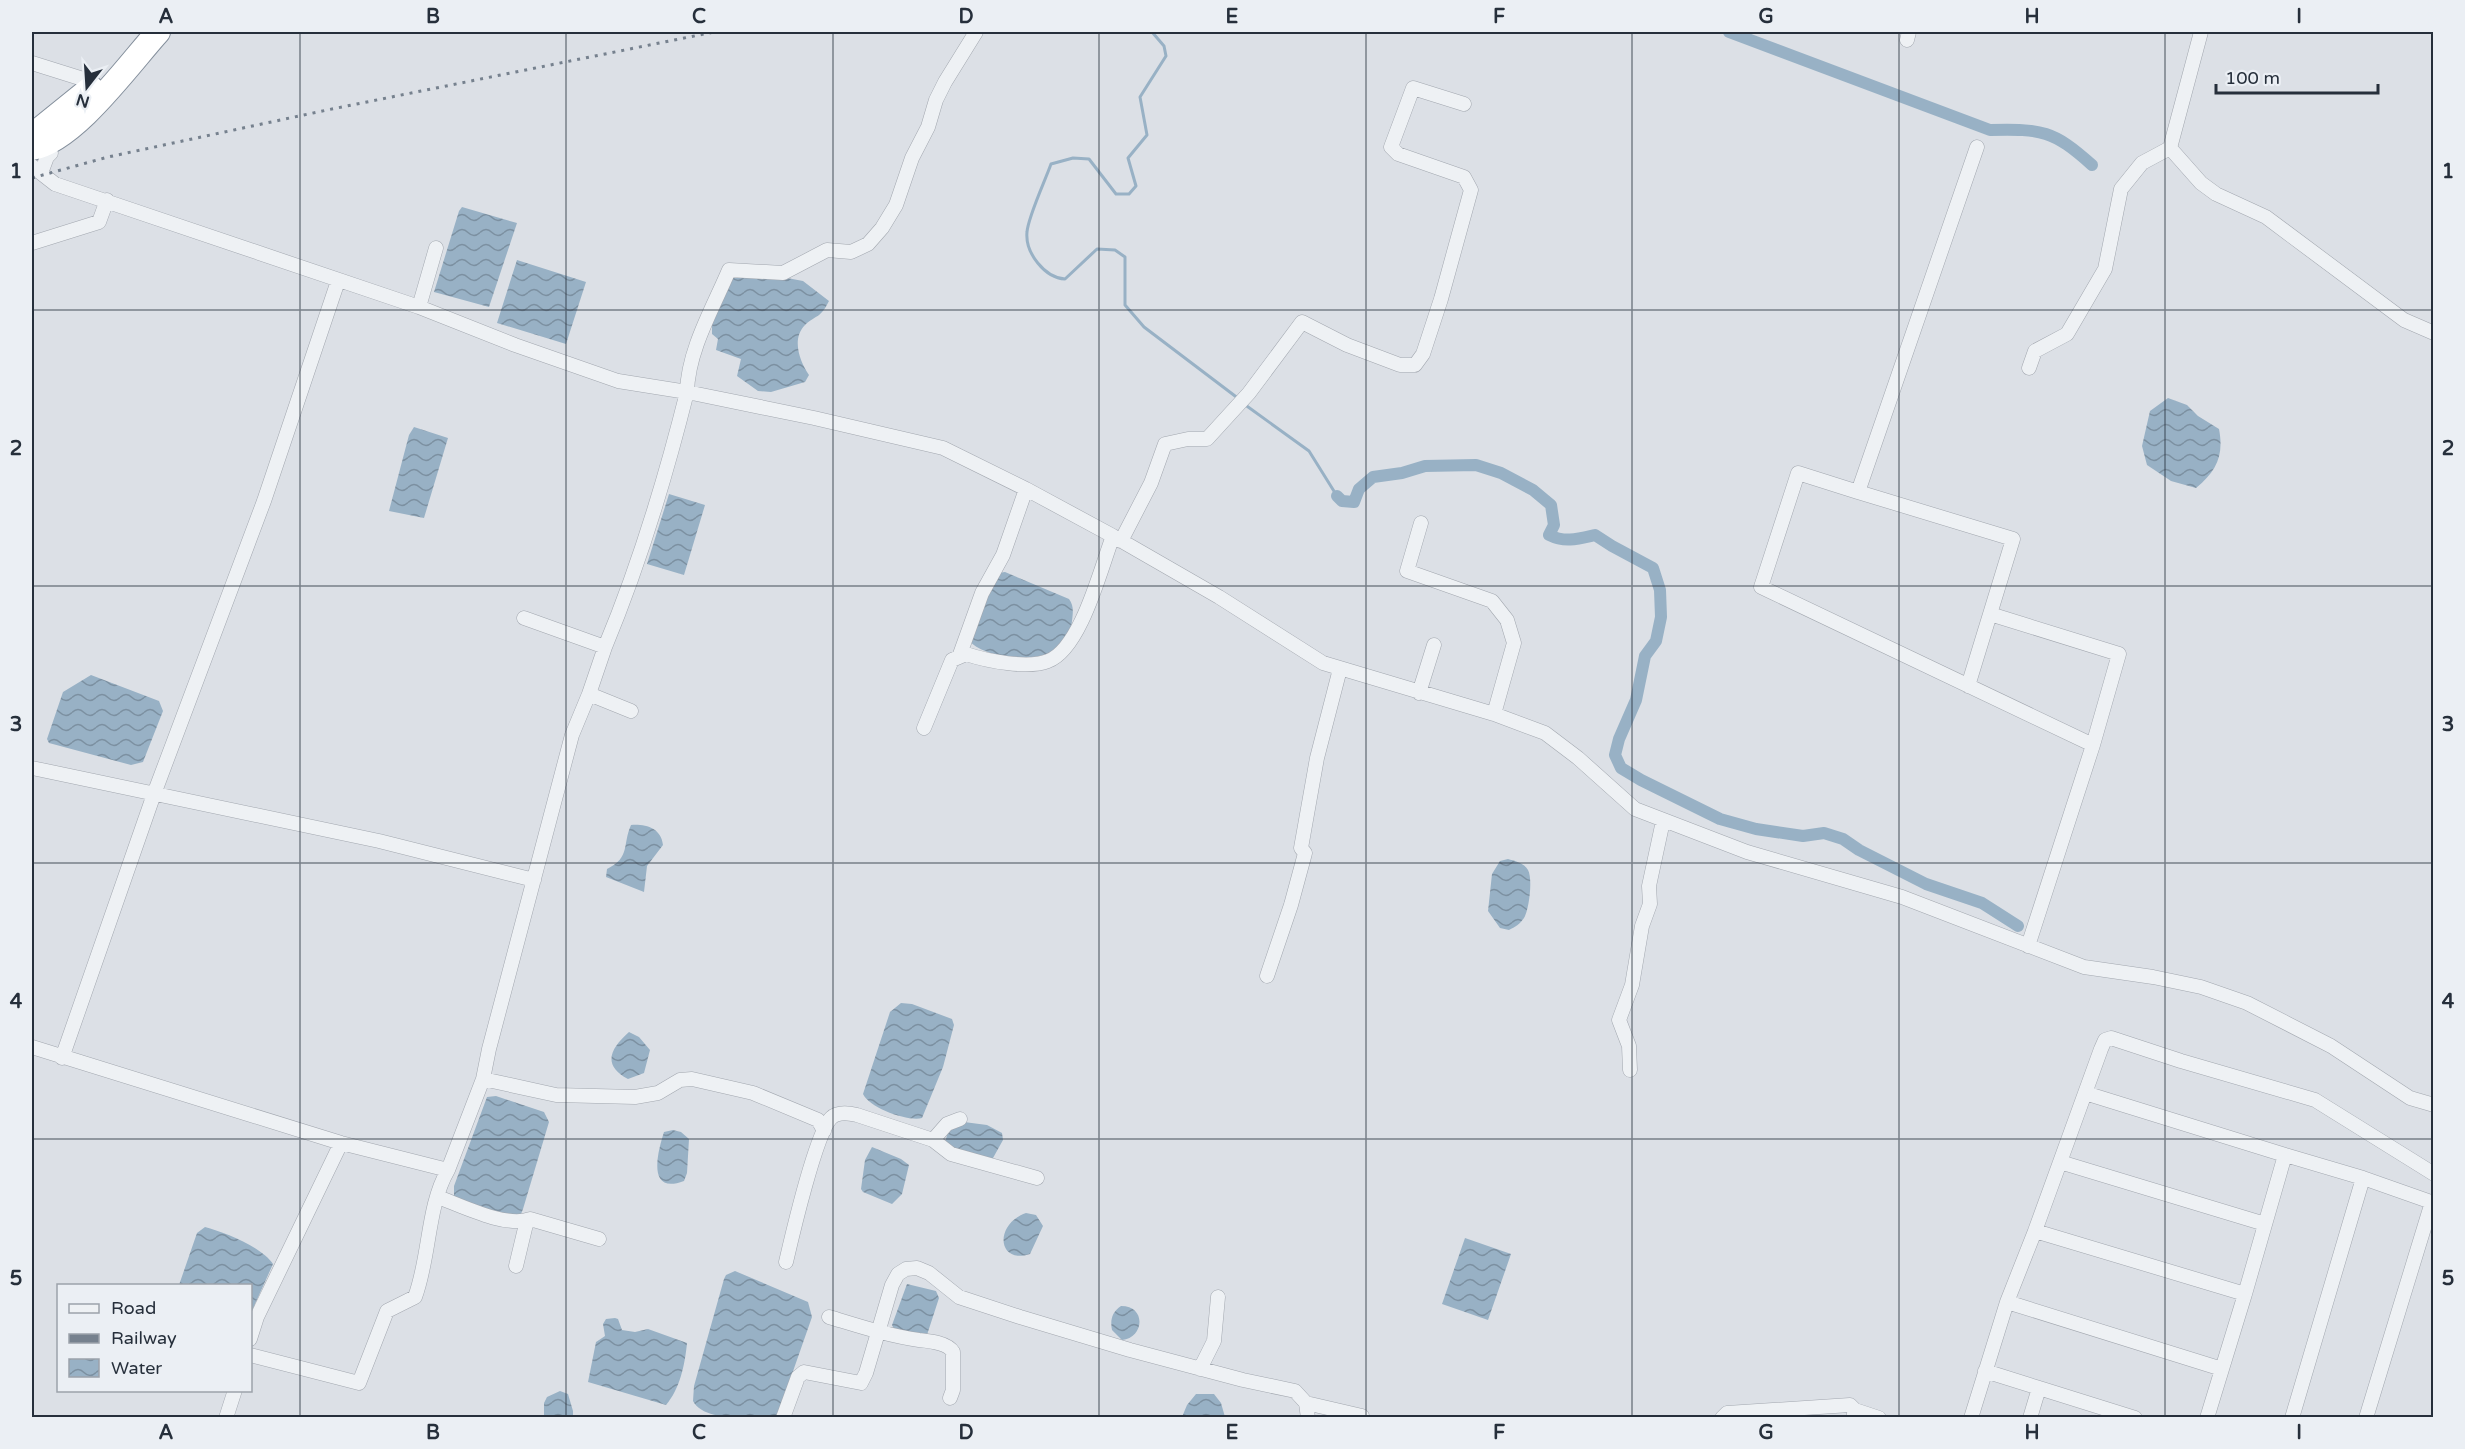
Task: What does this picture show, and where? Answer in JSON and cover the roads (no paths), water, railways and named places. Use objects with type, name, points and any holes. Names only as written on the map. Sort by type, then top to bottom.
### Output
[{"type":"highway","points":[[32,133],[39,130],[92,87],[144,32]]},
{"type":"highway","points":[[41,151],[38,147],[72,128],[158,32]]},
{"type":"street","points":[[252,1356],[359,1383],[387,1311],[415,1297],[422,1278],[440,1184],[448,1170],[483,1079],[572,735],[633,580],[669,465],[687,392],[687,380],[699,340],[729,270],[783,273],[828,250],[851,252],[868,244],[882,228],[896,205],[912,158],[928,128],[945,82],[976,32]]},
{"type":"street","points":[[2029,368],[2035,351],[2067,334],[2105,269],[2121,189],[2142,163],[2170,148],[2201,32]]},
{"type":"street","points":[[32,63],[83,79],[92,87]]},
{"type":"street","points":[[924,728],[952,660],[966,654],[985,660],[1035,664],[1050,660],[1064,651],[1073,639],[1117,539],[1151,483],[1165,444],[1207,439],[1249,393],[1302,322],[1347,345],[1377,354],[1400,365],[1416,365],[1423,354],[1437,310],[1471,190],[1464,177],[1398,154],[1391,147],[1413,88],[1464,104]]},
{"type":"street","points":[[1858,492],[1977,147]]},
{"type":"street","points":[[2170,148],[2208,189],[2266,217],[2404,320],[2433,333]]},
{"type":"street","points":[[41,151],[47,157],[36,170],[56,184],[419,307],[515,345],[618,381],[687,392],[943,448],[1026,489],[1117,539],[1219,597],[1323,663],[1340,669],[1350,669],[1419,693],[1494,714],[1545,733],[1578,758],[1635,809],[1747,852],[1902,897],[2084,967],[2182,983],[2247,1003],[2331,1046],[2410,1098],[2433,1105]]},
{"type":"street","points":[[32,243],[99,222],[106,200]]},
{"type":"street","points":[[419,307],[436,249]]},
{"type":"street","points":[[62,1058],[154,794],[264,501],[338,281]]},
{"type":"street","points":[[1968,686],[2013,539],[1798,473],[1761,586],[1968,686],[2093,745]]},
{"type":"street","points":[[959,657],[982,593],[1003,555],[1026,489]]},
{"type":"street","points":[[1421,523],[1407,571],[1492,602],[1507,620],[1514,643],[1494,714]]},
{"type":"street","points":[[1990,614],[2119,654],[2093,745],[2028,946]]},
{"type":"street","points":[[524,618],[605,647]]},
{"type":"street","points":[[1419,693],[1434,645]]},
{"type":"street","points":[[1267,976],[1291,905],[1305,853],[1301,848],[1317,758],[1340,669]]},
{"type":"street","points":[[589,694],[630,711]]},
{"type":"street","points":[[32,768],[380,842],[534,880]]},
{"type":"street","points":[[1630,1070],[1629,1046],[1619,1020],[1632,985],[1642,926],[1650,904],[1649,886],[1663,821]]},
{"type":"street","points":[[1971,1418],[2007,1302],[2105,1040],[2115,1038],[2181,1061],[2315,1100],[2433,1174]]},
{"type":"street","points":[[32,1047],[341,1143],[448,1170]]},
{"type":"street","points":[[483,1079],[556,1095],[635,1096],[658,1093],[680,1080],[692,1079],[753,1093],[818,1120],[824,1131]]},
{"type":"street","points":[[2085,1093],[2433,1202],[2366,1418]]},
{"type":"street","points":[[786,1262],[811,1167],[824,1131],[831,1118],[848,1112],[933,1140],[951,1154],[1038,1178]]},
{"type":"street","points":[[933,1140],[947,1124],[960,1119]]},
{"type":"street","points":[[252,1332],[256,1317],[341,1143]]},
{"type":"street","points":[[2207,1418],[2285,1155]]},
{"type":"street","points":[[2060,1162],[2265,1224]]},
{"type":"street","points":[[2292,1418],[2362,1178]]},
{"type":"street","points":[[438,1197],[494,1217],[519,1223],[530,1219],[599,1239]]},
{"type":"street","points":[[516,1266],[527,1220]]},
{"type":"street","points":[[2035,1231],[2244,1294]]},
{"type":"street","points":[[783,1418],[798,1377],[804,1372],[861,1383],[892,1285],[898,1274],[906,1269],[916,1268],[929,1273],[959,1297],[1200,1369],[1296,1391],[1306,1403],[1308,1418]]},
{"type":"street","points":[[1200,1369],[1214,1341],[1218,1297]]},
{"type":"street","points":[[2007,1302],[2222,1369]]},
{"type":"street","points":[[829,1317],[899,1337],[932,1342],[953,1349],[953,1390],[950,1398]]},
{"type":"street","points":[[1985,1371],[2118,1415],[2135,1418]]},
{"type":"street","points":[[2030,1418],[2039,1388]]},
{"type":"street","points":[[226,1418],[234,1392]]},
{"type":"street","points":[[1306,1403],[1362,1416]]},
{"type":"street","points":[[1722,1418],[1727,1413],[1850,1405],[1854,1414],[1879,1418]]},
{"type":"water","points":[[462,207],[517,223],[489,307],[434,292]]},
{"type":"water","points":[[517,260],[586,282],[566,344],[497,323]]},
{"type":"water","points":[[766,274],[803,281],[829,301],[821,314],[805,325],[798,337],[800,357],[809,375],[805,382],[771,392],[758,391],[737,376],[741,359],[716,350],[718,339],[712,334],[712,322],[732,279],[735,276]]},
{"type":"water","points":[[2168,398],[2187,405],[2198,416],[2219,429],[2220,447],[2217,462],[2214,469],[2196,488],[2171,481],[2147,465],[2142,446],[2150,411]]},
{"type":"water","points":[[414,427],[448,438],[424,518],[389,511],[409,435]]},
{"type":"water","points":[[669,494],[705,505],[684,575],[647,564]]},
{"type":"water","points":[[1005,572],[1069,599],[1073,609],[1072,624],[1069,637],[1063,646],[1043,655],[1014,657],[986,651],[975,646],[968,639],[998,573]]},
{"type":"water","points":[[91,675],[159,701],[163,711],[143,762],[131,765],[49,743],[47,739],[63,692]]},
{"type":"water","points":[[631,825],[652,828],[662,839],[663,845],[647,866],[644,892],[606,877],[607,869],[623,855]]},
{"type":"water","points":[[1508,859],[1526,868],[1530,880],[1526,914],[1519,924],[1509,930],[1500,928],[1488,911],[1492,874],[1500,861]]},
{"type":"water","points":[[901,1003],[912,1004],[952,1019],[954,1025],[943,1067],[922,1118],[916,1119],[881,1109],[863,1094],[890,1012]]},
{"type":"water","points":[[629,1032],[639,1037],[650,1050],[644,1073],[628,1079],[615,1068],[612,1057],[617,1045]]},
{"type":"water","points":[[496,1096],[544,1112],[549,1122],[523,1209],[521,1214],[511,1219],[454,1197],[454,1186],[487,1097]]},
{"type":"water","points":[[964,1122],[987,1125],[1002,1133],[1003,1140],[993,1158],[968,1155],[955,1150],[945,1142],[949,1129]]},
{"type":"water","points":[[673,1130],[681,1132],[689,1139],[687,1173],[684,1181],[672,1184],[664,1182],[660,1177],[657,1161],[664,1132]]},
{"type":"water","points":[[872,1147],[901,1159],[909,1165],[902,1194],[892,1204],[863,1192],[861,1189],[865,1160]]},
{"type":"water","points":[[1026,1213],[1036,1215],[1043,1226],[1030,1254],[1019,1256],[1011,1254],[1006,1249],[1005,1234],[1008,1226],[1016,1218]]},
{"type":"water","points":[[205,1227],[232,1236],[252,1246],[273,1264],[252,1311],[252,1284],[179,1284],[197,1233]]},
{"type":"water","points":[[1465,1238],[1511,1254],[1488,1320],[1442,1304]]},
{"type":"water","points":[[735,1271],[808,1302],[812,1317],[777,1417],[719,1416],[699,1408],[693,1401],[694,1386],[724,1279],[726,1275]]},
{"type":"water","points":[[907,1284],[936,1291],[939,1298],[926,1338],[894,1329],[892,1325]]},
{"type":"water","points":[[1121,1306],[1135,1311],[1140,1322],[1135,1334],[1122,1340],[1112,1330],[1111,1323],[1112,1316]]},
{"type":"water","points":[[606,1319],[618,1319],[622,1330],[635,1332],[648,1329],[687,1343],[681,1376],[675,1392],[666,1405],[588,1382],[596,1342],[605,1336],[603,1324]]},
{"type":"water","points":[[560,1391],[568,1394],[573,1417],[544,1417],[544,1403],[547,1397]]},
{"type":"water","points":[[1196,1394],[1214,1394],[1221,1403],[1225,1417],[1182,1417],[1187,1405]]},
{"type":"waterway","points":[[1152,32],[1164,46],[1166,56],[1140,97],[1147,135],[1128,158],[1136,186],[1129,194],[1116,194],[1089,159],[1073,158],[1051,164],[1030,217],[1027,240],[1038,263],[1058,278],[1065,279],[1097,249],[1115,250],[1125,257],[1125,305],[1144,327],[1239,399]]},
{"type":"waterway","points":[[1729,32],[1990,130],[2022,130],[2046,134],[2079,153],[2092,165]]},
{"type":"waterway","points":[[1244,404],[1309,451],[1337,496]]},
{"type":"waterway","points":[[1337,496],[1342,501],[1354,502],[1359,489],[1373,477],[1402,473],[1425,466],[1476,465],[1501,473],[1533,490],[1551,505],[1554,525],[1549,535],[1566,540],[1595,535],[1653,568],[1660,590],[1661,617],[1656,641],[1645,656],[1636,700],[1619,739],[1615,755],[1621,768],[1720,819],[1756,829],[1803,836],[1824,833],[1843,839],[1859,850],[1926,884],[1982,903],[2018,926]]},
{"type":"railway","points":[[32,178],[108,157],[327,110],[714,32]]}]
